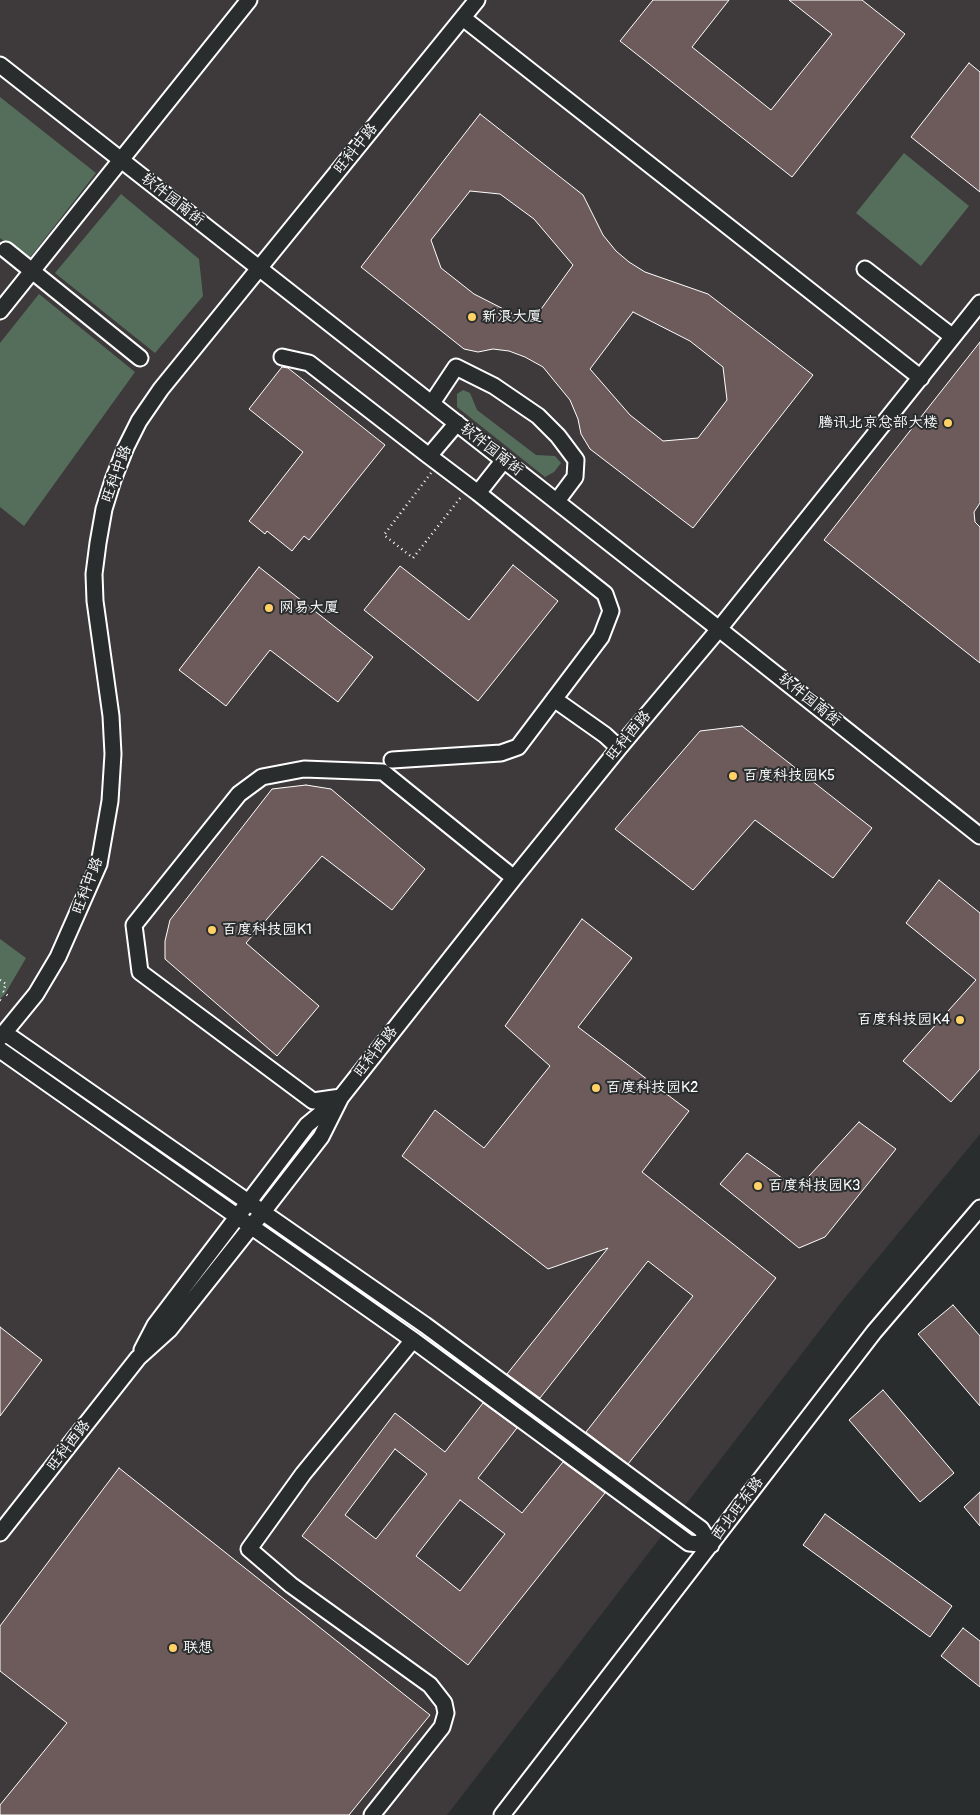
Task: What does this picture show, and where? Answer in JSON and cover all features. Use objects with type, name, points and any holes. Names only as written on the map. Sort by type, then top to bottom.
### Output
[{"type":"street","points":[[0,311],[249,0]]},
{"type":"street","name":"旺科中路","points":[[3,1035],[36,994],[58,957],[99,864],[105,834],[113,754],[111,716],[94,601],[94,574],[101,526],[113,480],[126,447],[139,421],[161,389],[258,267],[477,0]]},
{"type":"street","points":[[463,18],[921,378]]},
{"type":"street","name":"软件园南街","points":[[0,65],[719,628],[980,836]]},
{"type":"street","points":[[6,250],[140,358]]},
{"type":"street","points":[[864,270],[953,337]]},
{"type":"street","name":"旺科西路","points":[[341,1097],[514,878],[719,628],[980,303]]},
{"type":"street","points":[[282,357],[310,364],[474,490],[605,594],[611,611],[600,637],[518,747],[501,753],[392,760]]},
{"type":"street","points":[[432,403],[456,367],[494,386],[538,416],[558,436],[576,460],[575,478],[557,501]]},
{"type":"street","points":[[434,460],[457,423]]},
{"type":"street","points":[[474,490],[504,460]]},
{"type":"street","points":[[554,699],[605,735],[619,748]]},
{"type":"street","points":[[341,1097],[313,1101],[140,972],[134,925],[239,794],[262,777],[304,769],[383,772],[514,878]]},
{"type":"street","points":[[3,1035],[425,1325],[701,1529],[711,1545]]},
{"type":"street","points":[[0,1050],[413,1340],[689,1543],[711,1545]]},
{"type":"street","points":[[138,1358],[155,1325],[307,1125],[341,1097]]},
{"type":"street","points":[[138,1358],[169,1330],[262,1213],[321,1137],[341,1097]]},
{"type":"street","name":"西北旺东路","points":[[502,1815],[874,1332],[980,1208]]},
{"type":"street","points":[[372,1815],[442,1727],[446,1713],[444,1703],[430,1685],[290,1585],[249,1549],[303,1474],[413,1340]]},
{"type":"street","name":"旺科西路","points":[[0,1533],[138,1358]]},
{"type":"path","points":[[434,460],[384,535],[413,558],[474,490]]},
{"type":"path","points":[[0,980],[6,984],[0,995]]},
{"type":"path","points":[[3,991],[9,997]]},
{"type":"path","points":[[0,1000],[4,1003]]},
{"type":"shaded area","points":[[0,0],[980,0],[980,1134],[843,1300],[447,1815],[0,1815]]},
{"type":"green space","points":[[0,97],[96,173],[28,260],[0,238]]},
{"type":"green space","points":[[904,153],[969,206],[921,266],[856,213]]},
{"type":"green space","points":[[121,194],[199,259],[203,296],[155,353],[55,273]]},
{"type":"green space","points":[[39,294],[135,372],[24,526],[0,507],[0,343]]},
{"type":"green space","points":[[463,390],[470,393],[477,410],[536,455],[555,456],[561,463],[554,472],[545,477],[457,407],[457,394]]},
{"type":"green space","points":[[0,939],[26,958],[5,994],[0,999]]},
{"type":"building","points":[[653,0],[729,0],[692,47],[771,110],[832,34],[789,0],[862,0],[905,34],[792,177],[620,41]]},
{"type":"building","points":[[969,63],[980,72],[980,192],[911,137]]},
{"type":"building","name":"新浪大厦","points":[[480,114],[583,195],[603,235],[616,251],[629,262],[645,272],[708,294],[813,375],[693,528],[590,449],[581,434],[578,419],[570,400],[543,367],[509,351],[493,349],[478,352],[464,349],[361,267]],"holes":[[[470,191],[500,194],[534,219],[573,265],[531,323],[474,294],[441,268],[431,240]],[[633,312],[690,341],[723,367],[727,400],[698,438],[663,441],[630,415],[590,369]]]},
{"type":"building","name":"腾讯北京总部大楼","points":[[980,342],[980,503],[974,512],[975,522],[980,527],[980,663],[824,540]]},
{"type":"building","points":[[282,367],[288,368],[385,445],[309,540],[304,536],[292,551],[267,531],[265,534],[249,521],[303,452],[249,409]]},
{"type":"building","name":"网易大厦","points":[[513,565],[558,601],[478,701],[364,610],[400,566],[469,620]]},
{"type":"building","name":"网易大厦","points":[[259,567],[373,657],[338,702],[270,650],[226,706],[179,670]]},
{"type":"building","name":"百度科技园K5","points":[[742,726],[872,828],[833,878],[755,820],[693,890],[615,829],[700,731]]},
{"type":"building","name":"百度科技园K1","points":[[306,785],[331,789],[425,869],[392,910],[322,856],[246,943],[319,1006],[277,1056],[165,959],[165,941],[170,920],[272,789]]},
{"type":"building","name":"百度科技园K4","points":[[939,880],[980,913],[980,1069],[951,1102],[903,1061],[976,980],[906,923]]},
{"type":"building","points":[[582,919],[632,958],[578,1027],[689,1111],[642,1172],[776,1278],[628,1464],[586,1432],[693,1296],[648,1261],[540,1398],[507,1374],[608,1248],[548,1269],[402,1156],[435,1110],[484,1148],[550,1066],[505,1026]]},
{"type":"building","name":"百度科技园K3","points":[[859,1122],[896,1149],[825,1237],[799,1248],[720,1184],[747,1153],[797,1189]]},
{"type":"building","points":[[953,1305],[980,1336],[980,1406],[918,1334]]},
{"type":"building","points":[[0,1327],[42,1360],[0,1416]]},
{"type":"building","points":[[883,1390],[954,1473],[920,1502],[849,1420]]},
{"type":"building","points":[[483,1403],[517,1428],[478,1478],[522,1513],[563,1462],[605,1493],[468,1665],[302,1536],[395,1413],[445,1452]],"holes":[[[395,1449],[427,1474],[376,1539],[345,1515]],[[460,1500],[505,1534],[460,1591],[416,1556]]]},
{"type":"building","name":"联想","points":[[119,1468],[430,1715],[349,1815],[0,1815],[0,1805],[67,1723],[0,1671],[0,1626]]},
{"type":"building","points":[[980,1492],[980,1526],[964,1507]]},
{"type":"building","points":[[825,1514],[952,1606],[930,1637],[803,1545]]},
{"type":"building","points":[[963,1628],[980,1641],[980,1687],[941,1656]]},
{"type":"place","name":"新浪大厦","points":[[472,317]]},
{"type":"place","name":"腾讯北京总部大楼","points":[[948,423]]},
{"type":"place","name":"网易大厦","points":[[269,608]]},
{"type":"place","name":"百度科技园K5","points":[[733,776]]},
{"type":"place","name":"百度科技园K1","points":[[212,930]]},
{"type":"place","name":"百度科技园K4","points":[[960,1020]]},
{"type":"place","name":"百度科技园K2","points":[[596,1088]]},
{"type":"place","name":"百度科技园K3","points":[[758,1186]]},
{"type":"place","name":"联想","points":[[173,1648]]}]
